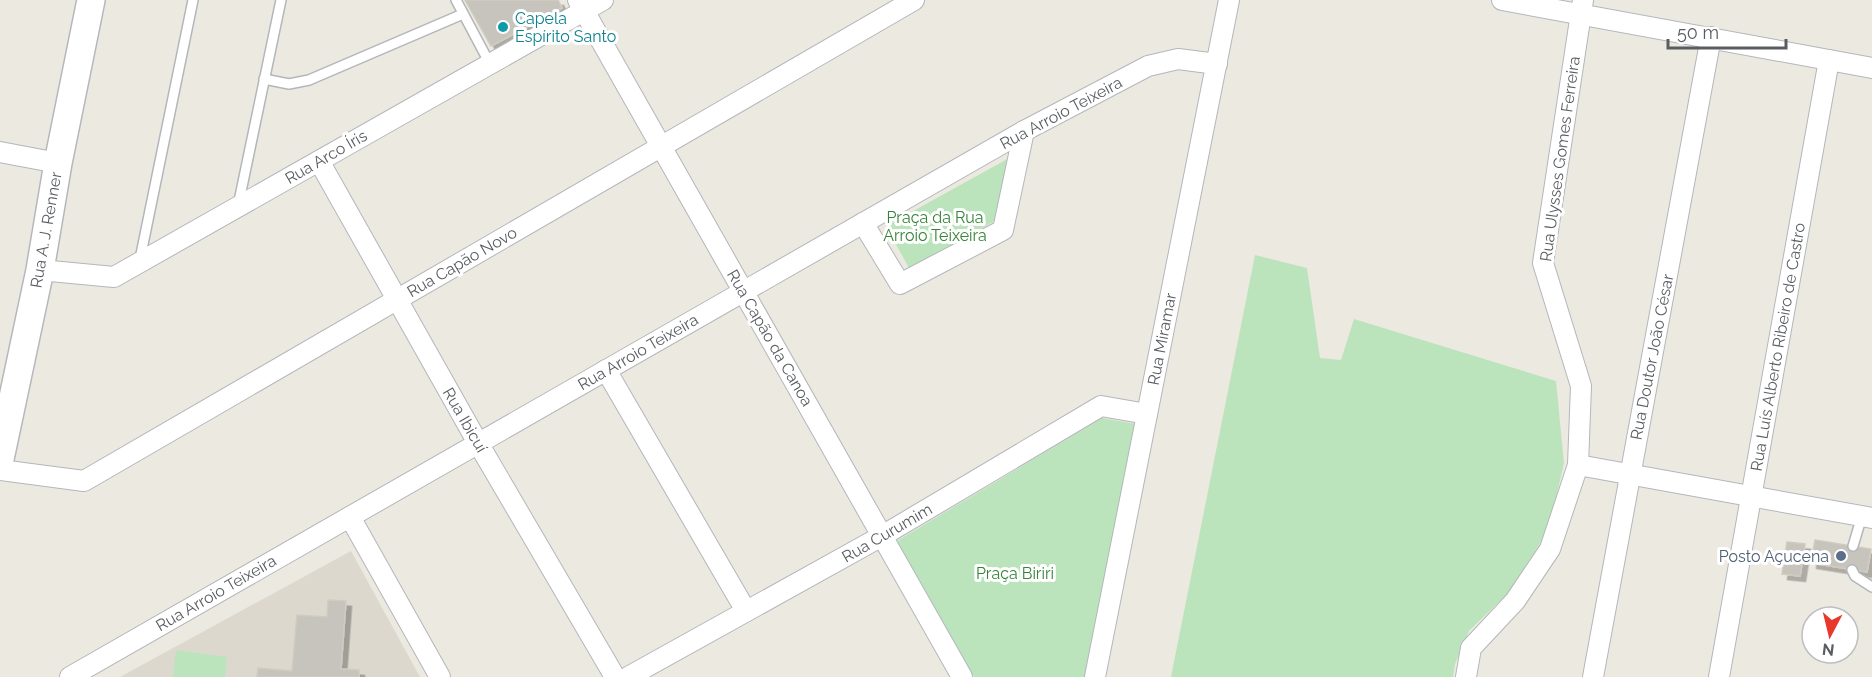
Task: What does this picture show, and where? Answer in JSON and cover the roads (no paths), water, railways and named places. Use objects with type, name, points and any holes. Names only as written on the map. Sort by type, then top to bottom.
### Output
[{"type":"street","name":"Rua A. J. Renner","points":[[0,459],[40,270],[58,163],[92,0]]},
{"type":"street","name":"Rua Arco Íris","points":[[40,270],[114,277],[490,64],[581,5],[603,0]]},
{"type":"street","name":"Rua Capão Novo","points":[[0,470],[84,481],[914,0]]},
{"type":"street","name":"Rua Miramar","points":[[1095,677],[1228,0]]},
{"type":"street","points":[[1502,0],[1582,7],[1711,37],[1872,68]]},
{"type":"street","name":"Rua Capão da Canoa","points":[[581,5],[882,536],[953,674]]},
{"type":"street","name":"Rua Ulysses Gomes Ferreira","points":[[1466,677],[1471,648],[1515,601],[1550,549],[1578,465],[1581,386],[1543,262],[1582,7]]},
{"type":"street","name":"Rua Doutor João César","points":[[1593,677],[1711,37]]},
{"type":"street","name":"Rua Arroio Teixeira","points":[[70,677],[1024,131],[1148,66],[1178,59],[1217,63]]},
{"type":"street","name":"Rua Luís Alberto Ribeiro de Castro","points":[[1719,677],[1829,60]]},
{"type":"street","points":[[863,223],[900,284],[1004,230],[1024,131]]},
{"type":"street","points":[[0,152],[58,163]]},
{"type":"street","name":"Rua Ibicuí","points":[[319,161],[478,444],[615,677]]},
{"type":"street","points":[[606,370],[746,611]]},
{"type":"street","name":"Rua Curumim","points":[[628,677],[882,536],[1101,406],[1147,414]]},
{"type":"street","points":[[1578,465],[1867,517]]},
{"type":"street","points":[[350,517],[440,677]]},
{"type":"lane","points":[[140,263],[193,0]]},
{"type":"lane","points":[[237,208],[281,0]]},
{"type":"lane","points":[[456,0],[490,64]]},
{"type":"lane","points":[[264,79],[289,84],[309,80],[463,14]]},
{"type":"lane","points":[[1853,546],[1867,517]]},
{"type":"lane","points":[[1852,570],[1855,576],[1872,587]]},
{"type":"place","name":"Capela Espírito Santo","points":[[503,27]]},
{"type":"place","name":"Posto Açucena","points":[[1841,556]]},
{"type":"park label","name":"Praça da Rua Arroio Teixeira","points":[[935,226]]},
{"type":"park label","name":"Praça Biriri","points":[[1015,573]]}]
